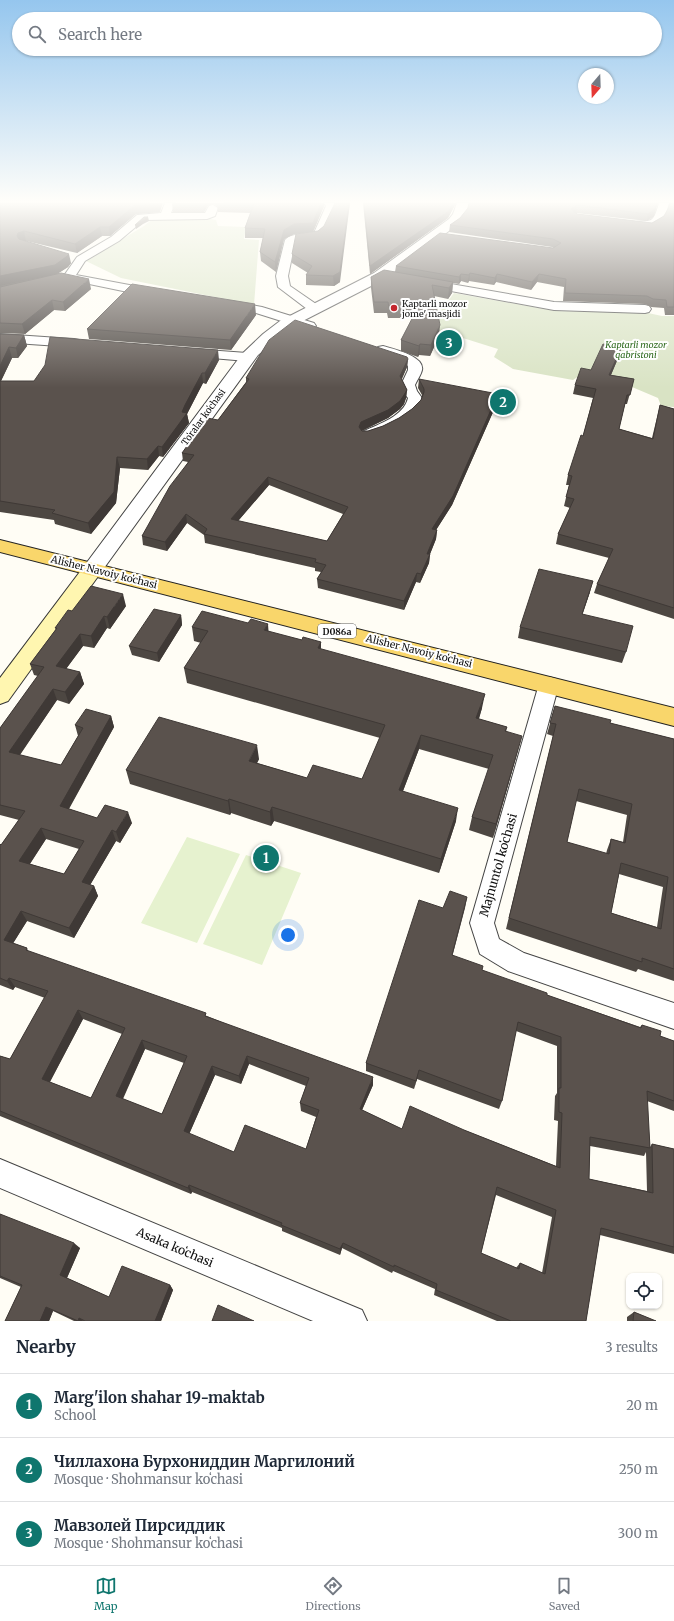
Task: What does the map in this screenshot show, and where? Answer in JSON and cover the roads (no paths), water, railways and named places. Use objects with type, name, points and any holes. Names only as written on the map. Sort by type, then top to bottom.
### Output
[{"type":"main road","name":"Alisher Navoiy koʻchasi","points":[[0,546],[549,684],[674,717]]},
{"type":"main road","name":"Toʻralar koʻchasi","points":[[0,695],[92,570]]},
{"type":"street","points":[[69,277],[77,265]]},
{"type":"street","points":[[285,265],[282,276],[284,287],[315,308]]},
{"type":"street","name":"Toʻralar koʻchasi","points":[[92,570],[247,357],[274,331],[292,320],[315,308],[387,277],[401,265]]},
{"type":"street","points":[[54,280],[69,277],[163,295]]},
{"type":"street","points":[[418,282],[554,306],[644,309]]},
{"type":"street","points":[[218,304],[258,310],[320,330]]},
{"type":"street","points":[[0,338],[83,344]]},
{"type":"street","points":[[367,435],[406,414],[414,406],[415,402],[415,398],[408,389],[408,385],[416,368],[414,362],[407,358],[371,346]]},
{"type":"street","points":[[177,352],[247,357]]},
{"type":"street","name":"Majnuntol koʻchasi","points":[[549,684],[482,923],[489,946],[517,963],[674,1016]]},
{"type":"street","name":"Asaka koʻchasi","points":[[0,1173],[350,1321]]},
{"type":"place","name":"Kaptarli mozor jome' masjidi","points":[[394,308]]},
{"type":"place","name":"Мавзолей Пирсиддик","points":[[449,343]]},
{"type":"place","name":"Чиллахона Бурхониддин Маргилоний","points":[[503,402]]},
{"type":"place","name":"Marg'ilon shahar 19-maktab","points":[[266,858]]},
{"type":"park label","name":"Kaptarli mozor qabristoni","points":[[636,350]]}]
